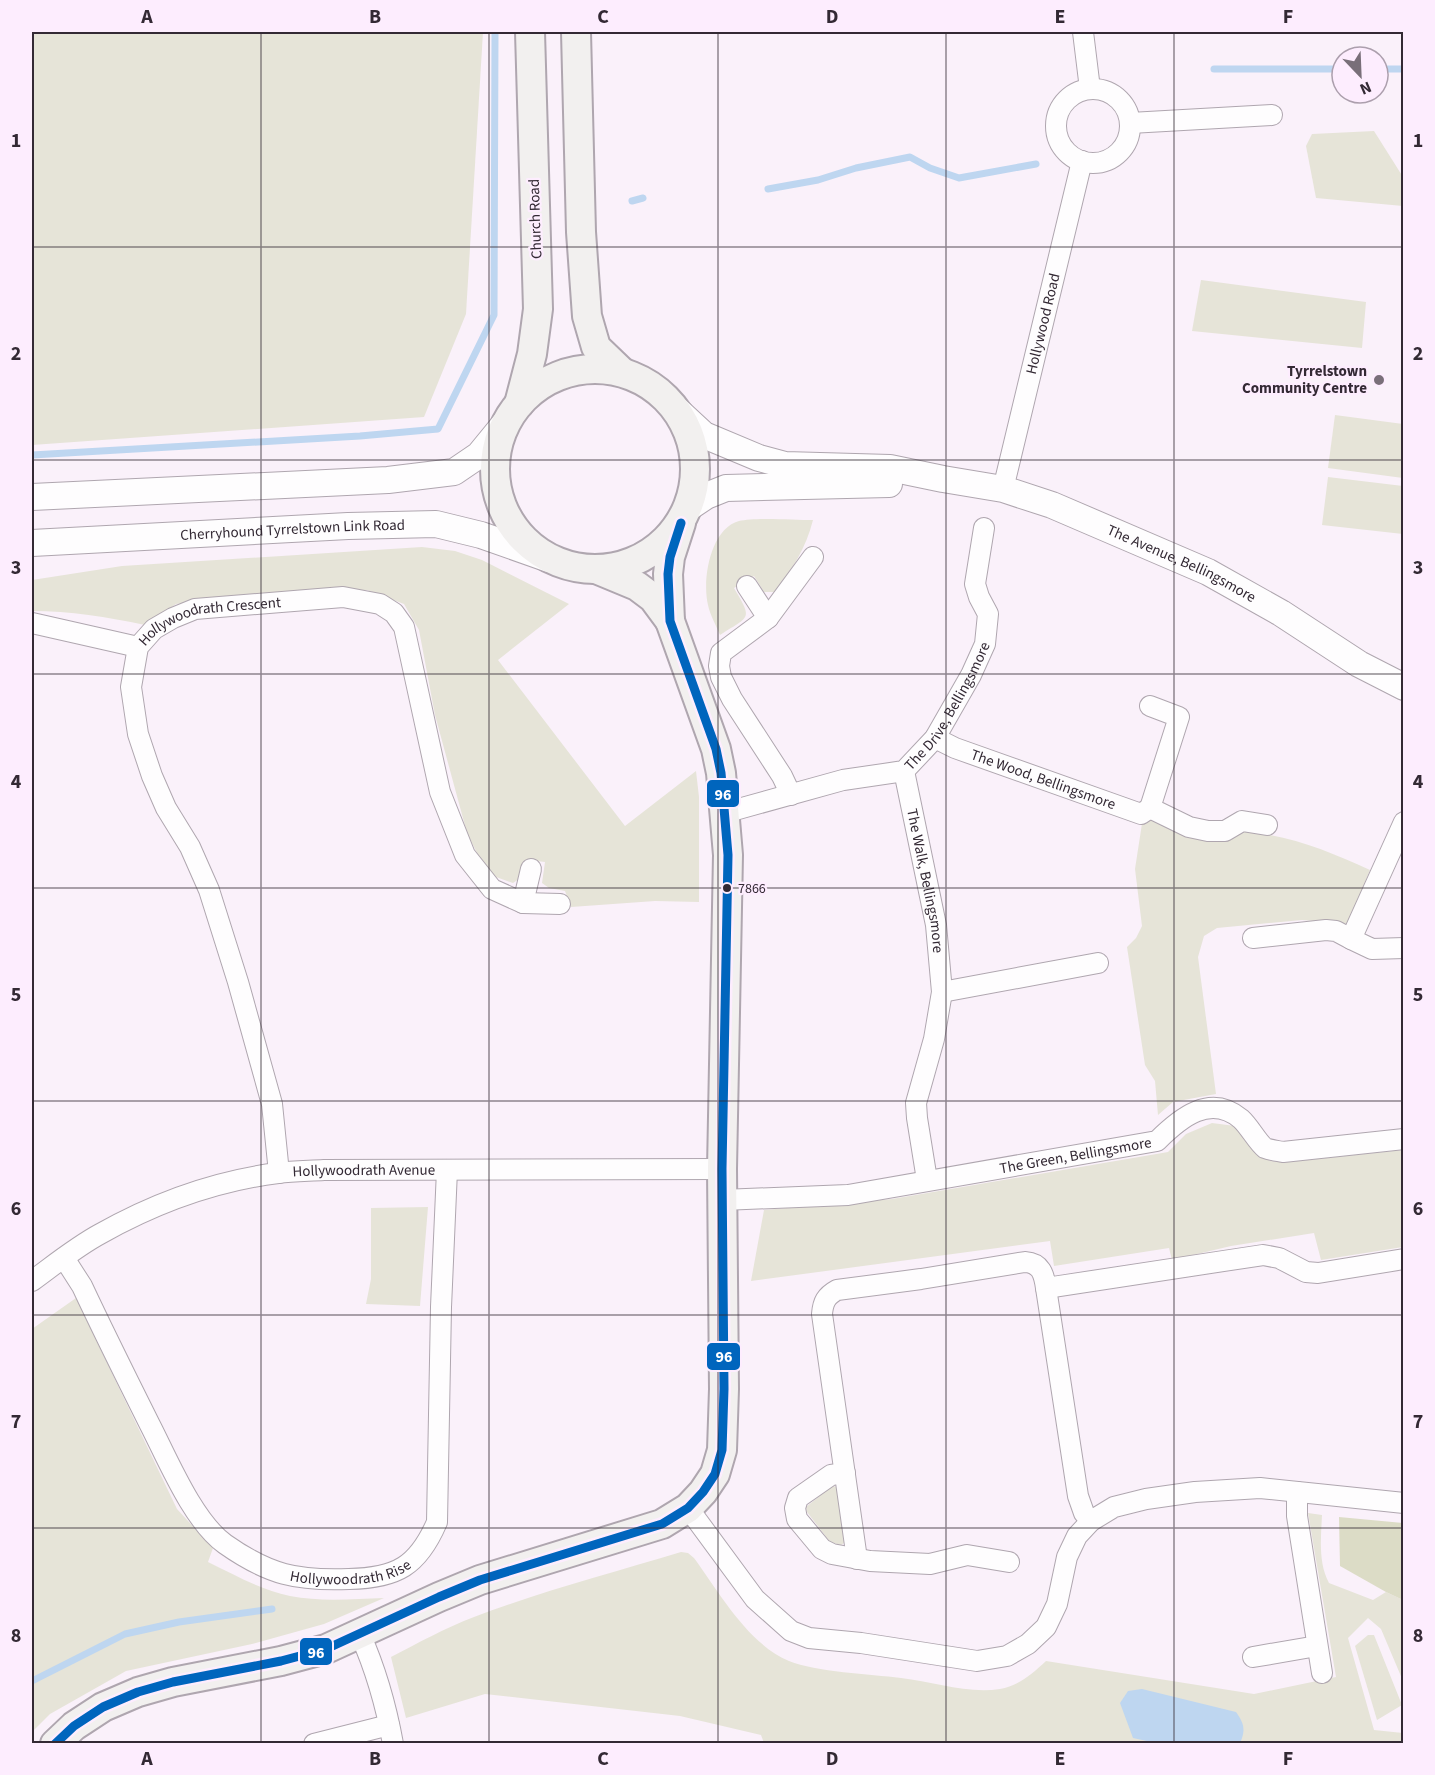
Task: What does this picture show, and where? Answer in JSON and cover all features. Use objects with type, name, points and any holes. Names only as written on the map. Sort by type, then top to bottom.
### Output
[{"type":"main road","name":"Church Road","points":[[513,413],[532,354],[538,309],[530,32]]},
{"type":"main road","points":[[576,32],[581,232],[587,316],[596,347],[622,372]]},
{"type":"main road","points":[[670,621],[668,573],[670,557],[684,516],[696,475],[692,441],[677,410],[653,386],[622,372],[594,369],[566,373],[540,385],[513,413],[496,452],[496,484],[505,514],[524,540],[549,558],[580,568],[612,568],[643,558],[670,537],[684,516]]},
{"type":"main road","points":[[56,1743],[74,1726],[102,1707],[138,1692],[173,1682],[281,1661],[326,1649],[480,1580],[662,1524],[688,1508],[715,1474],[722,1450],[724,1363],[722,1169],[728,855],[722,773],[716,749],[670,621],[653,598],[637,586],[596,569]]},
{"type":"street","points":[[1083,32],[1090,89]]},
{"type":"street","points":[[1090,89],[1113,94],[1128,112],[1130,123],[1129,135],[1124,146],[1116,155],[1094,162],[1082,161],[1062,146],[1057,134],[1056,121],[1060,109],[1068,99],[1078,92],[1090,89]]},
{"type":"street","points":[[1130,123],[1272,115]]},
{"type":"street","name":"Hollywood Road","points":[[1003,489],[1082,161]]},
{"type":"street","name":"The Avenue, Bellingsmore","points":[[677,410],[704,435],[759,458],[785,465],[890,468],[1003,489],[1052,505],[1208,572],[1281,613],[1359,664],[1404,687]]},
{"type":"street","points":[[32,497],[388,480],[454,472],[479,455],[513,413]]},
{"type":"street","name":"The Avenue, Bellingsmore","points":[[684,516],[706,496],[726,488],[884,485],[943,479]]},
{"type":"street","name":"Cherryhound Tyrrelstown Link Road","points":[[32,543],[348,525],[436,524],[481,535],[549,558]]},
{"type":"street","name":"The Drive, Bellingsmore","points":[[724,813],[843,780],[904,771],[935,738],[971,675],[985,644],[988,614],[975,584],[984,528]]},
{"type":"street","points":[[790,795],[782,776],[732,699],[721,677],[719,666],[721,653],[768,618],[813,557]]},
{"type":"street","points":[[747,586],[768,618]]},
{"type":"street","name":"Hollywoodrath Crescent","points":[[279,1173],[272,1104],[238,982],[209,890],[190,847],[166,808],[138,734],[130,687],[138,647],[154,629],[195,609],[343,597],[380,604],[394,613],[404,627],[440,792],[465,855],[492,889],[523,903],[560,904]]},
{"type":"street","points":[[32,623],[138,647]]},
{"type":"street","points":[[1150,706],[1179,717],[1150,808]]},
{"type":"street","name":"The Wood, Bellingsmore","points":[[935,738],[955,748],[1141,814],[1150,808],[1189,827],[1208,831],[1225,831],[1242,821],[1267,825]]},
{"type":"street","name":"The Walk, Bellingsmore","points":[[904,771],[936,925],[942,992],[934,1039],[916,1103],[916,1118],[927,1180]]},
{"type":"street","points":[[1352,939],[1404,822]]},
{"type":"street","points":[[523,903],[531,869]]},
{"type":"street","points":[[1253,938],[1326,930],[1336,932],[1372,949],[1404,948]]},
{"type":"street","points":[[942,992],[1098,963]]},
{"type":"street","name":"The Green, Bellingsmore","points":[[722,1200],[848,1195],[1157,1141],[1184,1117],[1198,1110],[1209,1108],[1221,1109],[1240,1118],[1264,1147],[1283,1152],[1404,1139]]},
{"type":"street","name":"Hollywoodrath Avenue","points":[[32,1281],[98,1235],[139,1214],[183,1195],[231,1182],[279,1173],[324,1170],[722,1169]]},
{"type":"street","name":"Hollywoodrath Rise","points":[[64,1258],[82,1286],[178,1481],[203,1520],[224,1543],[264,1567],[290,1576],[318,1580],[368,1579],[392,1574],[412,1561],[427,1544],[437,1522],[441,1307],[447,1170]]},
{"type":"street","points":[[1046,1288],[1263,1255],[1279,1258],[1306,1272],[1318,1273],[1404,1259]]},
{"type":"street","points":[[857,1559],[822,1314],[823,1303],[829,1294],[837,1290],[1025,1262],[1033,1262],[1040,1268],[1044,1275],[1078,1496],[1084,1513],[1091,1521]]},
{"type":"street","points":[[845,1473],[831,1475],[798,1498],[795,1508],[797,1519],[822,1549],[832,1554],[857,1559],[930,1564],[967,1555],[1009,1562]]},
{"type":"street","points":[[688,1508],[755,1599],[791,1631],[809,1638],[861,1643],[977,1661],[1007,1656],[1028,1644],[1046,1627],[1057,1604],[1066,1557],[1077,1536],[1091,1521],[1113,1507],[1185,1493],[1260,1488],[1404,1503]]},
{"type":"street","points":[[1297,1492],[1297,1516],[1322,1673]]},
{"type":"street","points":[[314,1743],[391,1734],[374,1668],[360,1634]]},
{"type":"street","points":[[1252,1657],[1317,1646]]},
{"type":"shaded area","points":[[32,32],[483,32],[466,314],[424,417],[32,445]]},
{"type":"shaded area","points":[[1374,131],[1403,177],[1403,206],[1316,198],[1306,146],[1312,134]]},
{"type":"shaded area","points":[[1201,280],[1366,302],[1362,348],[1192,331]]},
{"type":"shaded area","points":[[1335,415],[1403,424],[1403,478],[1328,468]]},
{"type":"shaded area","points":[[1328,477],[1403,486],[1403,534],[1322,525]]},
{"type":"shaded area","points":[[813,520],[798,558],[775,592],[764,592],[754,576],[734,588],[744,606],[745,616],[738,624],[720,635],[709,609],[706,582],[710,557],[721,534],[729,526],[739,521]]},
{"type":"shaded area","points":[[422,547],[455,551],[482,560],[569,604],[498,660],[625,826],[696,771],[699,797],[699,902],[655,901],[571,907],[565,891],[549,888],[542,883],[545,862],[528,860],[522,877],[513,883],[496,877],[483,865],[467,833],[435,715],[419,630],[404,604],[367,590],[219,598],[176,604],[145,625],[88,615],[32,611],[32,580],[122,566]]},
{"type":"shaded area","points":[[1143,817],[1179,832],[1208,840],[1221,841],[1243,832],[1279,837],[1325,851],[1370,870],[1348,924],[1302,920],[1217,928],[1204,936],[1198,957],[1216,1094],[1173,1102],[1158,1115],[1155,1081],[1145,1065],[1127,947],[1136,938],[1142,926],[1135,869]]},
{"type":"shaded area","points":[[1212,1123],[1235,1126],[1270,1161],[1287,1162],[1403,1150],[1403,1247],[1321,1260],[1314,1233],[1231,1246],[1172,1260],[1169,1248],[1054,1266],[1050,1241],[751,1281],[764,1210],[892,1199],[1168,1152],[1186,1134]]},
{"type":"shaded area","points":[[428,1207],[420,1306],[366,1304],[371,1279],[371,1208]]},
{"type":"shaded area","points":[[76,1298],[177,1509],[213,1548],[208,1562],[258,1586],[290,1596],[325,1600],[384,1598],[324,1624],[252,1644],[126,1671],[50,1714],[32,1732],[32,1329]]},
{"type":"shaded area","points":[[832,1486],[839,1487],[847,1541],[841,1545],[830,1542],[807,1512],[806,1507]]},
{"type":"shaded area","points":[[1308,1513],[1322,1515],[1322,1558],[1329,1583],[1373,1600],[1386,1592],[1403,1600],[1403,1681],[1381,1629],[1368,1618],[1348,1638],[1374,1730],[1403,1733],[1403,1743],[764,1743],[761,1735],[680,1716],[485,1694],[406,1718],[391,1657],[474,1617],[681,1552],[688,1553],[694,1558],[724,1601],[760,1643],[774,1653],[800,1665],[963,1689],[988,1690],[1000,1689],[1019,1682],[1046,1661],[1254,1694],[1336,1677]]},
{"type":"shaded area","points":[[1368,1635],[1374,1635],[1402,1705],[1377,1720],[1355,1646]]},
{"type":"green space","points":[[1339,1517],[1403,1523],[1403,1600],[1340,1566]]},
{"type":"water","points":[[1142,1689],[1236,1712],[1243,1727],[1240,1743],[1156,1743],[1133,1738],[1120,1703],[1128,1691]]},
{"type":"waterway","points":[[32,455],[360,436],[438,429],[494,315],[495,32]]},
{"type":"waterway","points":[[1214,69],[1330,69]]},
{"type":"waterway","points":[[1390,69],[1404,69]]},
{"type":"waterway","points":[[768,189],[818,180],[856,168],[910,157],[930,168],[959,178],[1036,164]]},
{"type":"waterway","points":[[632,201],[643,198]]},
{"type":"waterway","points":[[32,1681],[125,1634],[179,1622],[272,1609]]},
{"type":"transit line","name":"96","points":[[55,1744],[74,1726],[103,1707],[138,1692],[173,1682],[281,1661],[326,1649],[480,1580],[662,1524],[688,1508],[715,1474],[722,1450],[724,1389],[722,1169],[728,855],[721,773],[716,749],[670,621],[668,574],[670,557],[681,523]]},
{"type":"place","name":"Tyrrelstown Community Centre","points":[[1379,380]]},
{"type":"place","name":"7866","points":[[727,888]]}]
